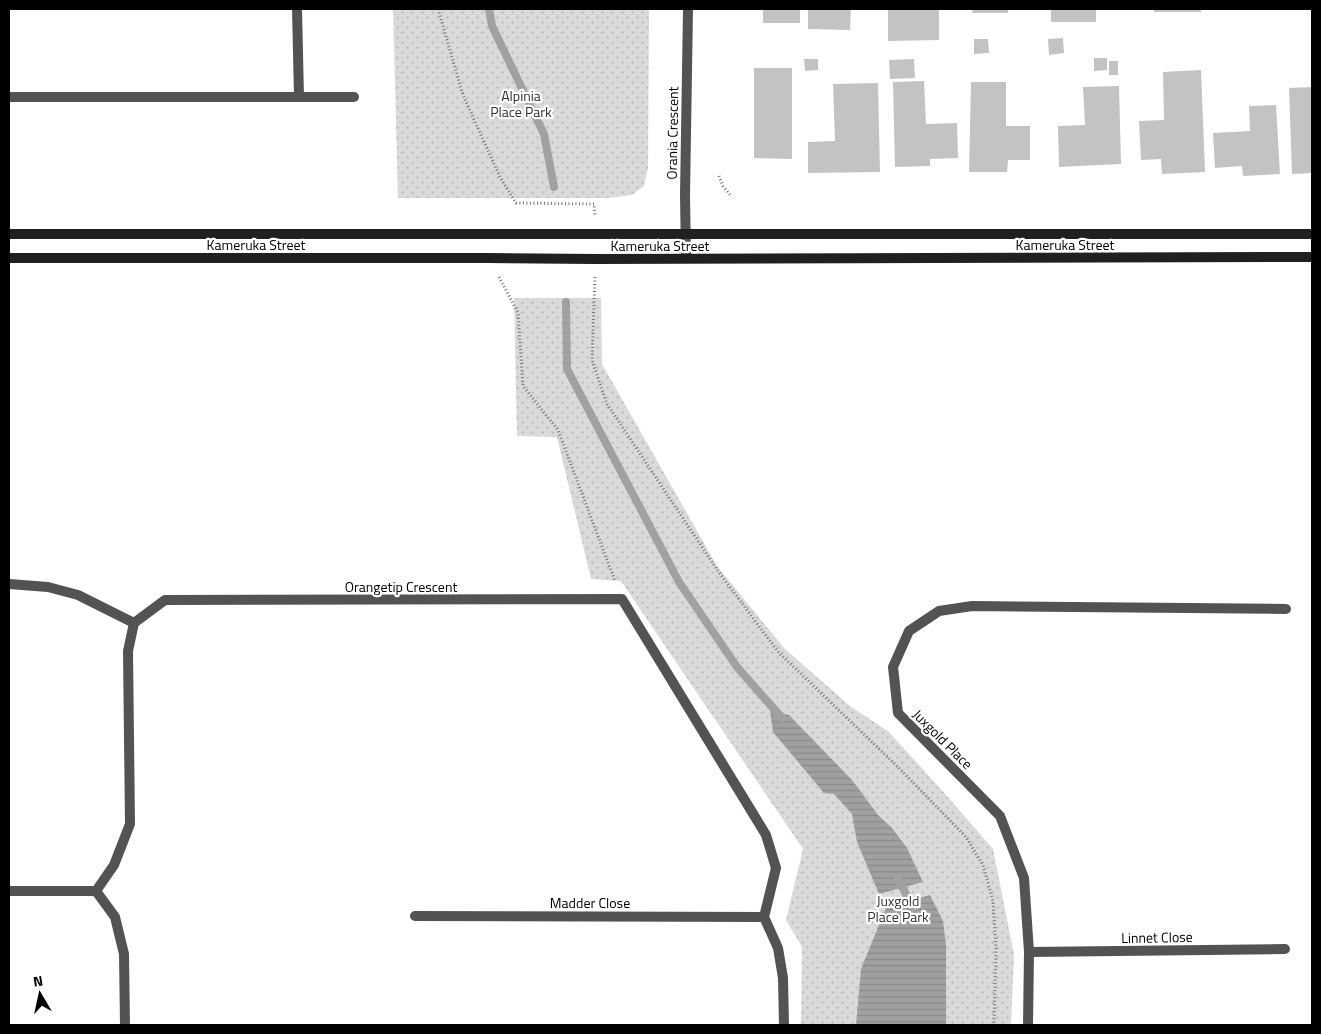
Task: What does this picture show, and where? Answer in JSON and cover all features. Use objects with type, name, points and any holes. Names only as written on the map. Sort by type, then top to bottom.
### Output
[{"type":"street","points":[[297,9],[299,97]]},
{"type":"street","name":"Orania Crescent","points":[[686,258],[685,195],[688,9]]},
{"type":"street","points":[[9,97],[354,97]]},
{"type":"street","name":"Kameruka Street","points":[[9,234],[1312,234]]},
{"type":"street","name":"Kameruka Street","points":[[9,258],[1312,257]]},
{"type":"street","points":[[9,584],[48,587],[78,595],[134,623],[128,651],[130,824],[114,865],[96,891]]},
{"type":"street","points":[[622,599],[766,835],[776,868],[764,916],[778,948],[783,978],[784,1025]]},
{"type":"street","name":"Orangetip Crescent","points":[[134,623],[165,600],[622,599]]},
{"type":"street","name":"Juxgold Place","points":[[1028,1025],[1030,952],[1024,878],[1000,816],[898,713],[893,667],[909,630],[939,611],[972,606],[1286,609]]},
{"type":"street","points":[[9,891],[96,891]]},
{"type":"street","points":[[96,891],[115,917],[124,954],[125,1025]]},
{"type":"street","name":"Madder Close","points":[[416,916],[764,916]]},
{"type":"street","name":"Linnet Close","points":[[1030,952],[1285,949]]},
{"type":"path","points":[[438,9],[463,95],[500,177],[516,203],[594,204],[595,234]]},
{"type":"path","points":[[719,176],[723,186],[731,196]]},
{"type":"path","points":[[487,258],[508,292],[518,313],[522,386],[558,430],[622,599]]},
{"type":"path","points":[[595,259],[592,360],[607,404],[718,571],[780,653],[898,767],[966,837],[982,865],[992,900],[996,948],[994,1025]]},
{"type":"green space","name":"Alpinia Place Park","points":[[393,9],[649,9],[648,168],[644,186],[632,195],[608,198],[398,198]]},
{"type":"green space","name":"Juxgold Place Park","points":[[514,298],[601,298],[602,364],[717,566],[784,648],[850,706],[889,732],[993,849],[1014,955],[1011,1025],[801,1025],[802,947],[786,920],[803,849],[621,581],[591,579],[557,437],[517,436]]},
{"type":"shaded area","points":[[770,711],[789,715],[852,780],[878,815],[892,828],[907,848],[923,882],[879,894],[857,842],[852,814],[834,794],[824,793],[773,732]]},
{"type":"shaded area","points":[[930,895],[943,921],[946,945],[946,1025],[856,1025],[861,969],[886,908]]},
{"type":"building","points":[[763,9],[800,9],[800,23],[763,23]]},
{"type":"building","points":[[808,9],[851,9],[850,30],[808,29]]},
{"type":"building","points":[[888,9],[939,9],[939,40],[888,41]]},
{"type":"building","points":[[973,9],[1008,9],[1008,13],[972,13]]},
{"type":"building","points":[[1051,9],[1096,9],[1096,22],[1051,22]]},
{"type":"building","points":[[1154,9],[1201,9],[1201,12],[1154,12]]},
{"type":"building","points":[[1063,38],[1064,53],[1049,55],[1048,39]]},
{"type":"building","points":[[974,39],[988,39],[989,53],[974,54]]},
{"type":"building","points":[[1094,58],[1107,58],[1107,70],[1094,71]]},
{"type":"building","points":[[804,59],[818,59],[818,70],[805,71]]},
{"type":"building","points":[[914,59],[915,78],[890,79],[889,60]]},
{"type":"building","points":[[1109,61],[1118,61],[1118,75],[1109,75]]},
{"type":"building","points":[[754,68],[792,68],[792,159],[754,158]]},
{"type":"building","points":[[1201,70],[1205,172],[1162,174],[1161,159],[1141,160],[1139,121],[1164,120],[1163,72]]},
{"type":"building","points":[[924,81],[926,124],[957,123],[958,158],[930,159],[930,166],[895,167],[893,82]]},
{"type":"building","points":[[971,82],[1006,82],[1006,126],[1030,126],[1030,160],[1008,160],[1007,172],[969,172]]},
{"type":"building","points":[[878,83],[880,172],[808,173],[808,142],[835,141],[833,84]]},
{"type":"building","points":[[1119,86],[1121,164],[1059,167],[1058,126],[1085,125],[1083,87]]},
{"type":"building","points":[[1312,87],[1312,173],[1292,174],[1289,88]]},
{"type":"building","points":[[1276,105],[1280,174],[1243,176],[1242,166],[1215,168],[1213,133],[1250,131],[1249,106]]},
{"type":"waterway","points":[[489,9],[492,26],[544,134],[554,187]]},
{"type":"waterway","points":[[566,302],[567,369],[679,582],[737,667],[782,718]]},
{"type":"waterway","points":[[898,879],[914,909]]}]
